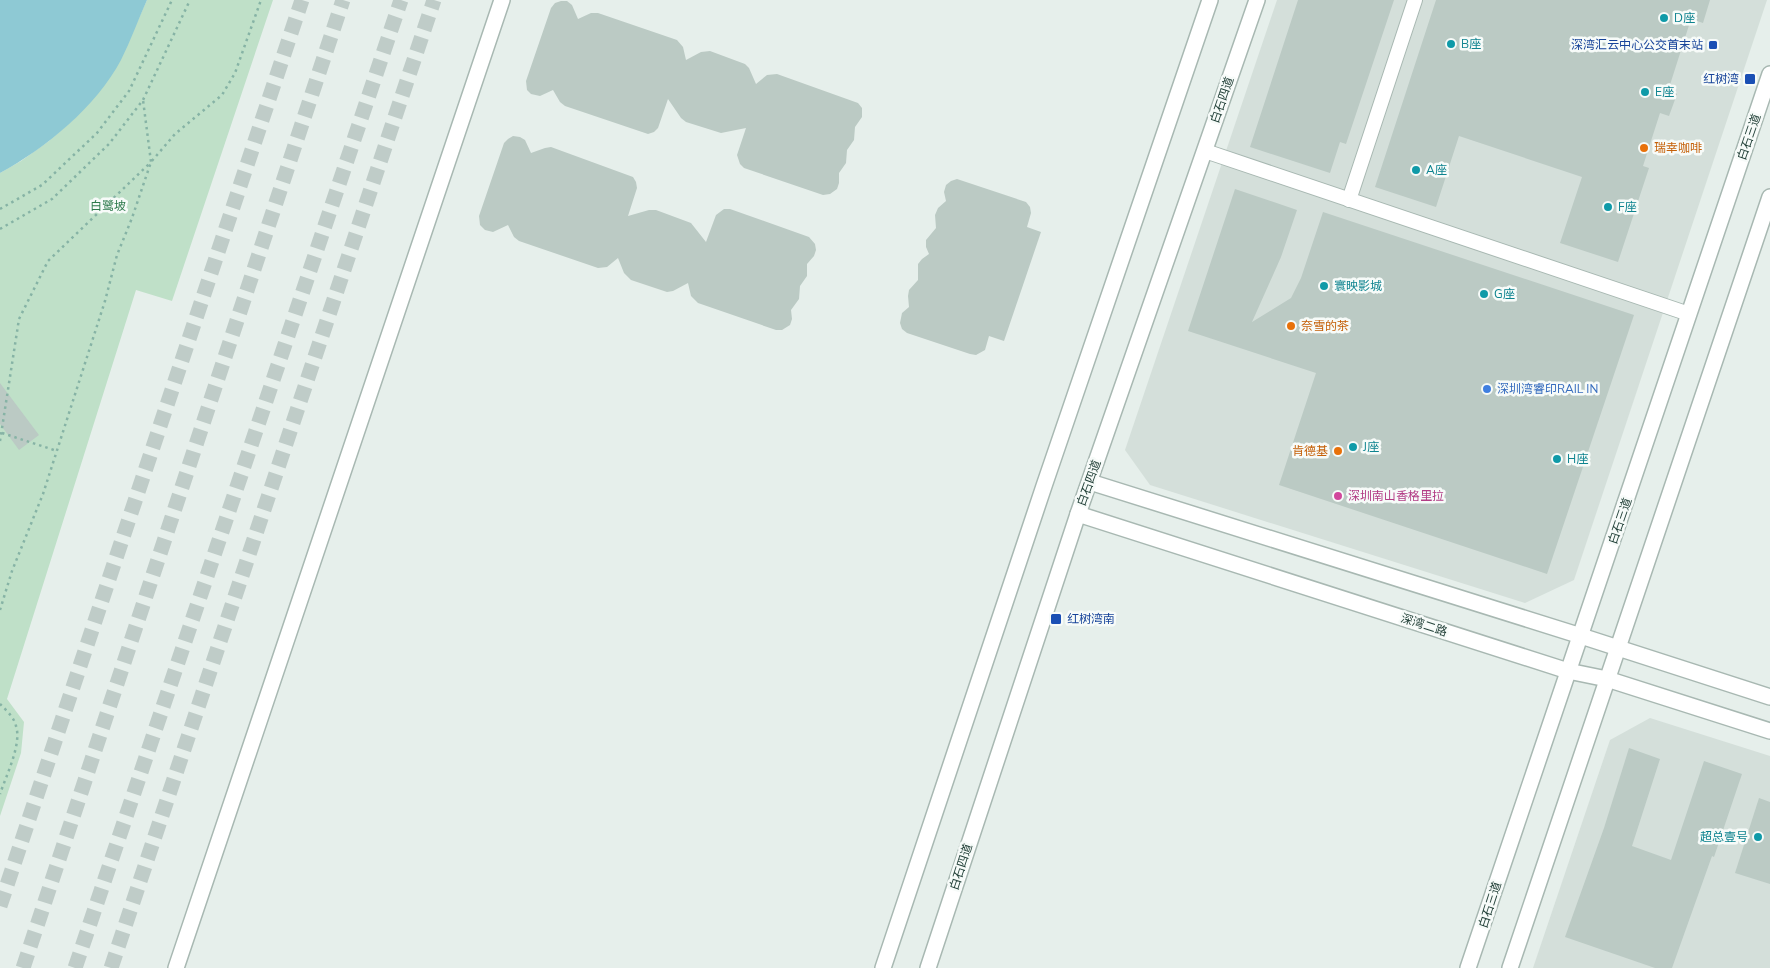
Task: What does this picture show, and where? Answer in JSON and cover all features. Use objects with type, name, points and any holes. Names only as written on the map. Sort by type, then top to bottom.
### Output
[{"type":"street","points":[[176,968],[502,0]]},
{"type":"street","points":[[883,968],[1044,486],[1210,0]]},
{"type":"street","name":"白石四道","points":[[928,968],[1078,514],[1256,0]]},
{"type":"street","points":[[1349,200],[1414,0]]},
{"type":"street","name":"白石三道","points":[[1468,968],[1770,74]]},
{"type":"street","points":[[1205,151],[1689,314]]},
{"type":"street","points":[[1510,968],[1770,197]]},
{"type":"street","points":[[1090,482],[1770,697]]},
{"type":"street","name":"深湾二路","points":[[1078,514],[1568,671],[1607,679],[1770,731]]},
{"type":"path","points":[[0,209],[42,185],[97,133],[129,91],[172,0]]},
{"type":"path","points":[[0,229],[52,199],[109,144],[143,100],[190,0]]},
{"type":"path","points":[[0,441],[19,319],[48,261],[151,162],[175,134],[222,94],[234,73],[261,0]]},
{"type":"path","points":[[0,610],[12,571],[43,494],[105,301],[117,255],[151,162],[143,100]]},
{"type":"path","points":[[2,433],[57,451]]},
{"type":"path","points":[[0,704],[13,718],[17,726],[18,738],[0,794]]},
{"type":"shaded area","points":[[1277,0],[1767,0],[1574,580],[1525,603],[1150,485],[1125,450]]},
{"type":"shaded area","points":[[1650,718],[1770,756],[1770,968],[1533,968],[1610,740]]},
{"type":"green space","name":"白鹭坡","points":[[147,0],[273,0],[172,301],[136,290],[7,699],[24,722],[21,753],[0,816],[0,173],[49,141],[73,120],[120,60]]},
{"type":"water","points":[[0,0],[147,0],[121,60],[98,94],[84,110],[52,139],[0,173]]},
{"type":"building","points":[[1298,0],[1394,0],[1346,144],[1340,142],[1330,173],[1250,147]]},
{"type":"building","points":[[1436,0],[1710,0],[1703,23],[1691,19],[1668,91],[1677,94],[1669,116],[1660,113],[1643,166],[1649,168],[1618,262],[1560,243],[1582,177],[1459,136],[1436,207],[1375,187]]},
{"type":"building","points":[[567,1],[572,5],[578,19],[591,13],[598,13],[677,40],[683,47],[686,60],[701,52],[710,51],[745,64],[749,68],[756,84],[767,75],[777,74],[858,103],[862,108],[862,117],[855,127],[854,140],[847,150],[846,163],[839,173],[837,189],[830,194],[823,195],[744,168],[740,164],[737,155],[746,128],[721,133],[686,122],[668,99],[658,128],[648,134],[565,106],[560,102],[553,90],[540,96],[531,94],[527,90],[526,81],[551,8],[555,3]]},
{"type":"building","points":[[513,136],[525,140],[531,153],[551,147],[633,177],[637,188],[628,216],[656,210],[691,223],[706,242],[716,215],[724,209],[730,209],[809,237],[815,244],[816,250],[814,256],[807,264],[807,276],[800,286],[799,299],[791,310],[792,319],[790,325],[782,330],[776,330],[698,303],[691,296],[688,283],[667,292],[631,280],[624,273],[618,258],[607,267],[598,268],[519,241],[514,237],[508,225],[493,232],[485,230],[480,225],[479,216],[504,143]]},
{"type":"building","points":[[957,179],[1026,202],[1030,207],[1031,213],[1027,227],[1041,232],[1004,341],[989,336],[985,350],[976,355],[907,333],[902,329],[900,323],[902,313],[909,307],[909,290],[918,280],[918,264],[929,254],[926,240],[936,228],[935,215],[938,208],[946,201],[944,192],[946,185]]},
{"type":"building","name":"深圳湾睿印RAIL IN","points":[[1235,189],[1297,210],[1281,257],[1252,322],[1291,298],[1301,278],[1323,212],[1634,315],[1547,574],[1279,485],[1316,373],[1188,331]]},
{"type":"building","points":[[0,383],[39,435],[19,450],[0,424]]},
{"type":"building","points":[[1629,748],[1660,759],[1632,846],[1671,860],[1704,761],[1742,774],[1714,857],[1712,856],[1672,968],[1655,968],[1565,937],[1604,828]]},
{"type":"building","name":"超总壹号","points":[[1759,798],[1770,802],[1770,884],[1735,873]]},
{"type":"tunnel","points":[[0,906],[302,0]]},
{"type":"tunnel","points":[[23,968],[343,0]]},
{"type":"tunnel","points":[[75,968],[401,0]]},
{"type":"tunnel","points":[[111,968],[434,0]]},
{"type":"place","name":"D座","points":[[1664,18]]},
{"type":"place","name":"B座","points":[[1451,44]]},
{"type":"place","name":"深湾汇云中心公交首末站","points":[[1713,45]]},
{"type":"place","name":"红树湾","points":[[1750,79]]},
{"type":"place","name":"E座","points":[[1645,92]]},
{"type":"place","name":"瑞幸咖啡","points":[[1644,148]]},
{"type":"place","name":"A座","points":[[1416,170]]},
{"type":"place","name":"F座","points":[[1608,207]]},
{"type":"place","name":"寰映影城","points":[[1324,286]]},
{"type":"place","name":"G座","points":[[1484,294]]},
{"type":"place","name":"奈雪的茶","points":[[1291,326]]},
{"type":"place","name":"深圳湾睿印RAIL IN","points":[[1487,389]]},
{"type":"place","name":"J座","points":[[1353,447]]},
{"type":"place","name":"肯德基","points":[[1338,451]]},
{"type":"place","name":"H座","points":[[1557,459]]},
{"type":"place","name":"深圳南山香格里拉","points":[[1338,496]]},
{"type":"place","name":"红树湾南","points":[[1056,619]]},
{"type":"place","name":"超总壹号","points":[[1758,837]]}]
